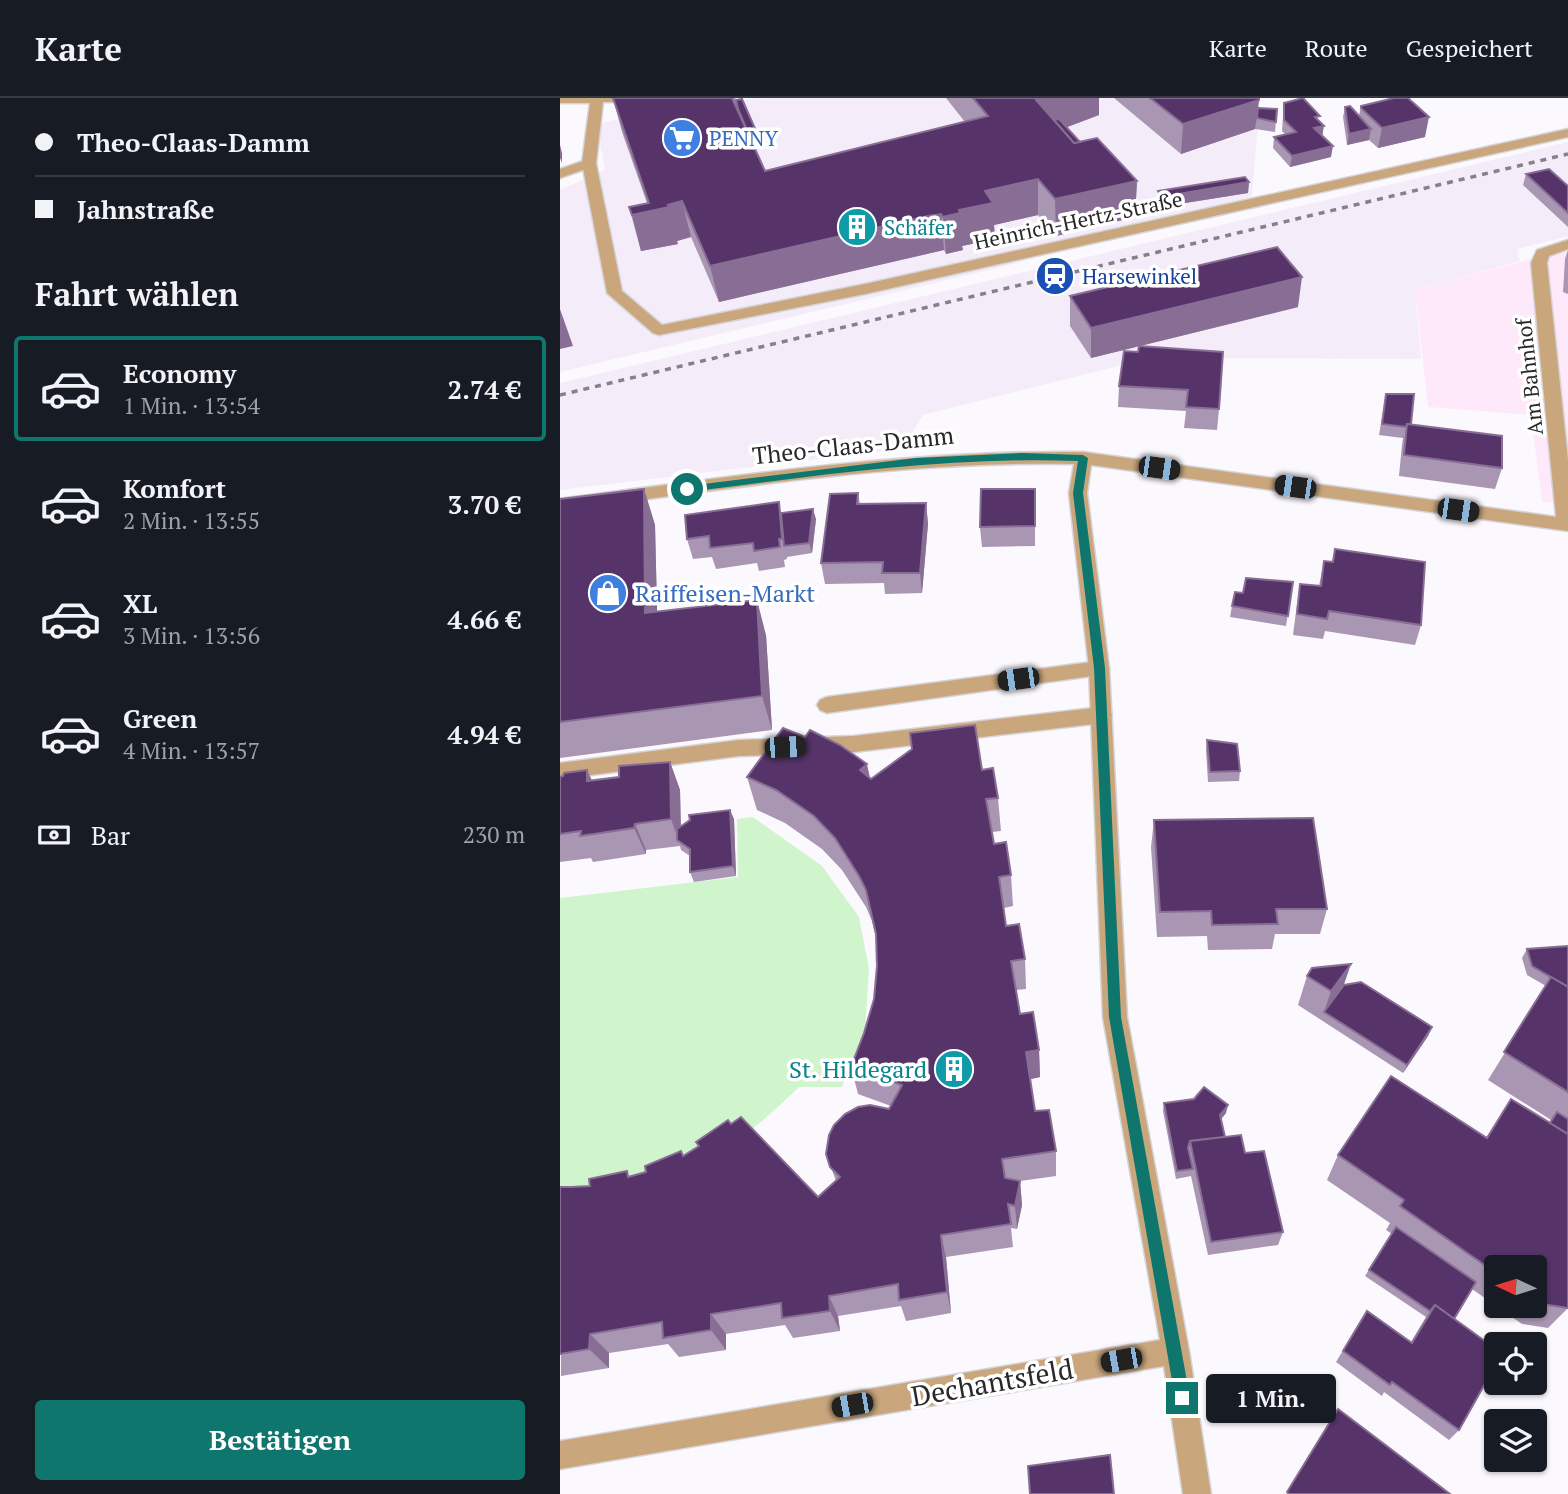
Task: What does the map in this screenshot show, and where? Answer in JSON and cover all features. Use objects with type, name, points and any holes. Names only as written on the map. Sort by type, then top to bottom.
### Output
[{"type":"street","points":[[560,99],[624,98]]},
{"type":"street","name":"Heinrich-Hertz-Straße","points":[[597,100],[589,163],[615,293],[659,330],[864,289],[1568,133]]},
{"type":"street","points":[[560,174],[589,163]]},
{"type":"street","name":"Am Bahnhof","points":[[1567,525],[1539,262],[1542,254],[1568,244]]},
{"type":"street","name":"Theo-Claas-Damm","points":[[560,505],[916,461],[1022,456],[1083,458],[1567,525]]},
{"type":"street","points":[[1083,458],[1078,493],[1100,668],[1115,1017],[1175,1351],[1197,1494]]},
{"type":"street","points":[[635,495],[638,519]]},
{"type":"street","points":[[827,705],[1100,668]]},
{"type":"street","points":[[560,771],[739,748],[854,744],[1102,715]]},
{"type":"street","name":"Dechantsfeld","points":[[560,1455],[1175,1351]]},
{"type":"shaded area","points":[[762,98],[1260,98],[1252,197],[1002,267],[560,372],[560,190],[605,170],[600,144],[601,124],[648,109]]},
{"type":"shaded area","points":[[1568,142],[1568,236],[1517,249],[1520,261],[1415,290],[1421,359],[1150,358],[923,415],[902,449],[560,490],[560,383]]},
{"type":"shaded area","points":[[1568,249],[1568,503],[1542,502],[1531,415],[1428,407],[1415,290]]},
{"type":"green space","points":[[753,817],[822,866],[859,917],[869,969],[865,1031],[842,1087],[799,1087],[734,1143],[711,1158],[662,1178],[634,1184],[582,1189],[560,1187],[560,898],[738,877],[737,819]]},
{"type":"building","points":[[613,98],[732,98],[765,171],[988,116],[973,98],[1043,98],[1036,100],[1074,143],[1097,138],[1137,181],[1055,199],[1038,179],[985,191],[993,203],[959,210],[960,213],[943,217],[941,214],[928,216],[710,266],[682,201],[668,205],[669,207],[632,215],[629,207],[649,203]]},
{"type":"building","points":[[1150,98],[1259,98],[1259,100],[1183,124]]},
{"type":"building","points":[[1303,98],[1320,116],[1315,117],[1324,126],[1314,128],[1333,146],[1292,156],[1274,137],[1296,132],[1284,120],[1284,103]]},
{"type":"building","points":[[1394,98],[1408,98],[1429,117],[1382,128],[1361,108]]},
{"type":"building","points":[[742,99],[757,133],[749,135],[736,100]]},
{"type":"building","points":[[1350,106],[1371,129],[1349,134],[1345,107]]},
{"type":"building","points":[[1258,108],[1277,109],[1276,122],[1257,118]]},
{"type":"building","points":[[1059,119],[1080,142],[1074,143],[1054,120]]},
{"type":"building","points":[[1549,169],[1568,186],[1568,213],[1526,174]]},
{"type":"building","points":[[1245,177],[1249,182],[1161,197],[1158,191]]},
{"type":"building","points":[[1277,247],[1302,277],[1091,328],[1070,296]]},
{"type":"building","points":[[1139,346],[1223,352],[1219,409],[1186,407],[1188,390],[1119,386],[1124,351],[1138,352]]},
{"type":"building","points":[[1386,394],[1414,394],[1411,424],[1406,427],[1382,424]]},
{"type":"building","points":[[1407,424],[1502,436],[1502,468],[1404,455]]},
{"type":"building","points":[[644,489],[645,613],[757,600],[762,696],[560,722],[560,499]]},
{"type":"building","points":[[981,489],[1035,489],[1035,526],[980,527]]},
{"type":"building","points":[[858,493],[857,504],[926,503],[920,573],[882,573],[883,562],[821,563],[830,494]]},
{"type":"building","points":[[779,502],[782,539],[779,539],[780,547],[754,551],[753,543],[710,548],[709,536],[687,539],[685,515]]},
{"type":"building","points":[[813,509],[809,543],[784,546],[781,513]]},
{"type":"building","points":[[1335,549],[1425,562],[1421,625],[1329,611],[1327,619],[1297,614],[1300,584],[1321,586],[1324,561],[1333,562]]},
{"type":"building","points":[[1246,578],[1293,582],[1288,616],[1232,606],[1235,592],[1243,593]]},
{"type":"building","name":"St. Hildegard","points":[[975,725],[982,770],[993,768],[998,798],[986,799],[994,844],[1006,842],[1011,875],[999,877],[1006,926],[1019,924],[1025,959],[1011,961],[1020,1014],[1033,1012],[1039,1050],[1026,1052],[1035,1111],[1049,1110],[1056,1151],[1002,1159],[1005,1178],[1020,1181],[1015,1206],[1008,1204],[1011,1224],[941,1235],[947,1292],[899,1300],[898,1284],[829,1296],[830,1311],[782,1318],[781,1303],[711,1314],[711,1330],[663,1338],[662,1322],[590,1334],[589,1349],[560,1354],[560,1187],[590,1186],[589,1179],[627,1171],[628,1177],[646,1172],[645,1166],[681,1151],[683,1156],[699,1146],[696,1142],[728,1120],[731,1124],[741,1117],[818,1197],[840,1177],[830,1167],[826,1154],[829,1135],[834,1125],[845,1114],[858,1107],[870,1105],[889,1109],[902,1085],[851,1067],[874,999],[877,966],[876,934],[866,890],[859,876],[835,838],[814,816],[776,790],[747,777],[783,728],[805,737],[810,730],[840,745],[867,764],[860,770],[871,779],[912,749],[910,733]]},
{"type":"building","points":[[1207,740],[1237,744],[1240,771],[1210,772]]},
{"type":"building","points":[[670,762],[671,819],[580,836],[581,831],[560,834],[560,777],[564,773],[587,770],[587,781],[619,777],[619,766]]},
{"type":"building","points":[[730,810],[733,866],[690,872],[690,849],[677,840],[677,829],[690,820],[689,815]]},
{"type":"building","points":[[1313,818],[1327,909],[1276,909],[1278,924],[1212,925],[1211,911],[1160,912],[1154,820]]},
{"type":"building","points":[[1568,946],[1568,987],[1532,966],[1527,949]]},
{"type":"building","points":[[1351,964],[1331,991],[1307,976],[1312,968]]},
{"type":"building","points":[[1551,977],[1568,987],[1568,1092],[1504,1052]]},
{"type":"building","points":[[1361,982],[1432,1027],[1407,1065],[1324,1012],[1344,985]]},
{"type":"building","points":[[1391,1076],[1487,1138],[1511,1099],[1568,1134],[1568,1308],[1547,1305],[1547,1255],[1484,1255],[1484,1265],[1400,1206],[1404,1200],[1338,1155]]},
{"type":"building","points":[[1204,1087],[1228,1105],[1220,1115],[1225,1137],[1190,1141],[1188,1148],[1193,1169],[1177,1171],[1164,1103],[1194,1099]]},
{"type":"building","points":[[1557,1112],[1568,1119],[1568,1134],[1550,1123]]},
{"type":"building","points":[[1241,1135],[1245,1153],[1264,1151],[1283,1232],[1211,1242],[1190,1141]]},
{"type":"building","points":[[1396,1227],[1476,1282],[1454,1319],[1435,1305],[1430,1311],[1369,1270]]},
{"type":"building","points":[[1435,1305],[1484,1340],[1484,1385],[1459,1430],[1343,1351],[1367,1311],[1412,1343]]},
{"type":"building","points":[[1338,1409],[1450,1494],[1289,1494],[1287,1492]]},
{"type":"building","points":[[1110,1455],[1114,1494],[1030,1494],[1028,1466]]},
{"type":"railway","points":[[560,395],[1568,154]]},
{"type":"place","name":"PENNY","points":[[682,138]]},
{"type":"place","name":"Schäfer","points":[[857,227]]},
{"type":"place","name":"Harsewinkel","points":[[1055,276]]},
{"type":"place","name":"Raiffeisen-Markt","points":[[608,593]]},
{"type":"place","name":"St. Hildegard","points":[[954,1069]]},
{"type":"route","points":[[687,489],[916,461],[1022,456],[1083,458],[1078,493],[1100,668],[1115,1017],[1182,1398]]}]
